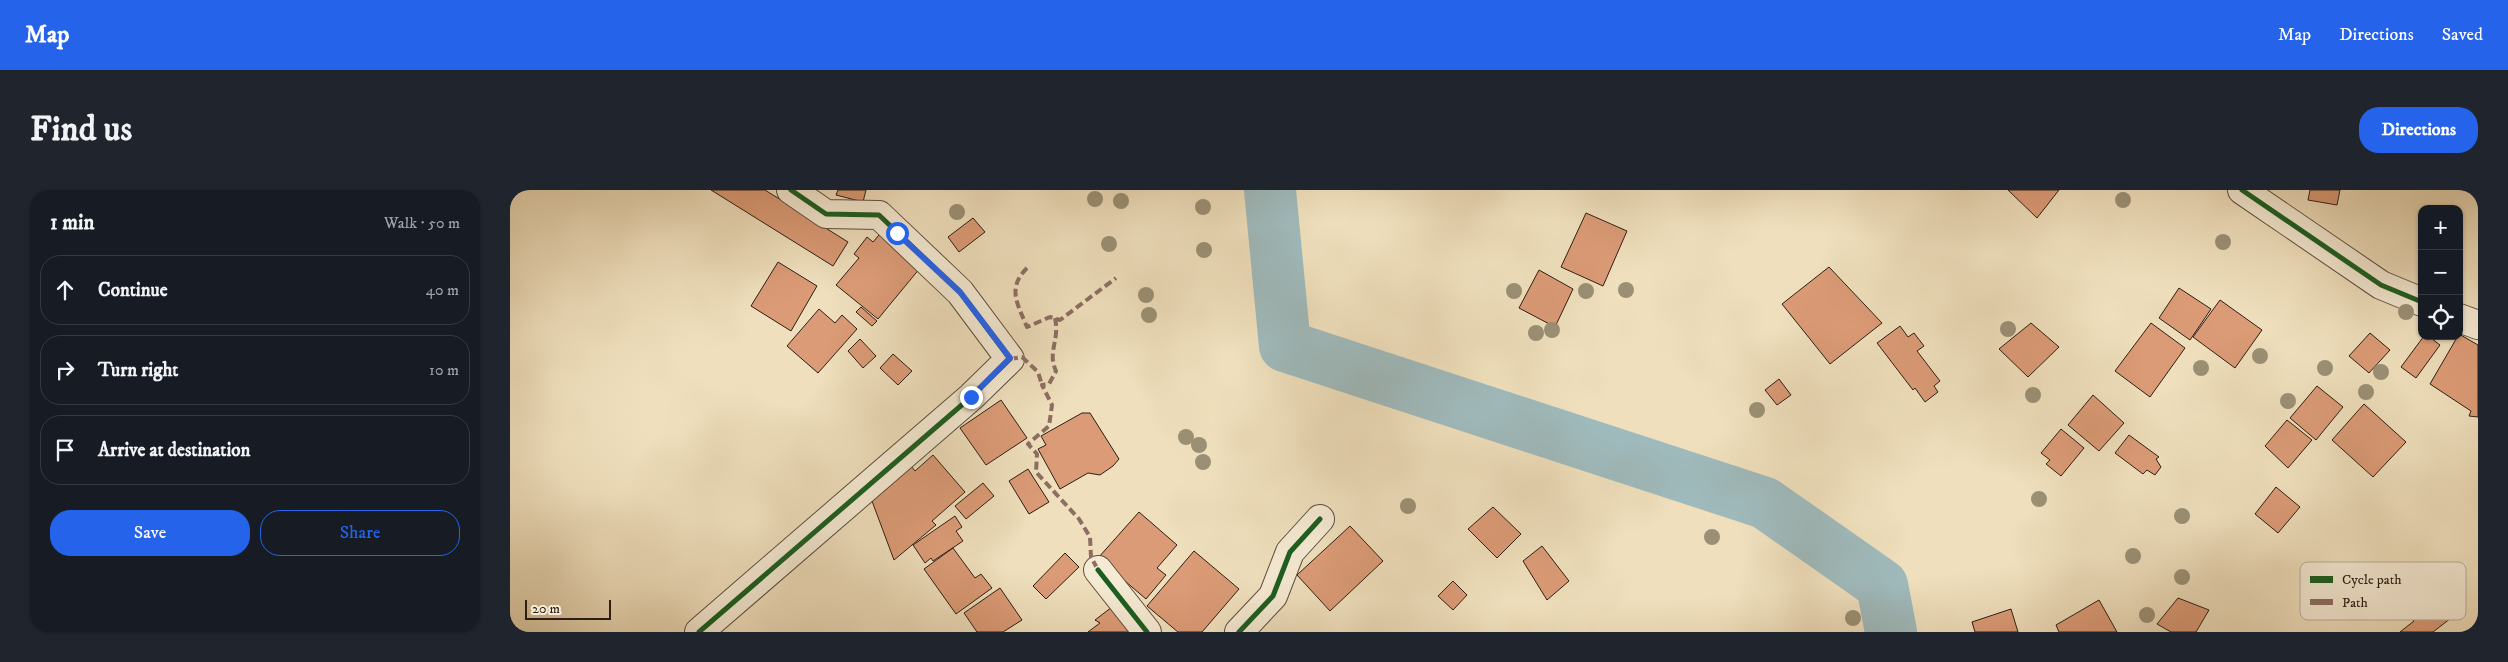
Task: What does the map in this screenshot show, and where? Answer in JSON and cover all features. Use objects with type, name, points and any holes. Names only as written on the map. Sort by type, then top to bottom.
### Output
[{"type":"street","points":[[699,632],[971,397],[1010,358],[960,292],[879,216],[826,214],[792,190]]},
{"type":"street","points":[[2242,190],[2381,285],[2418,300]]},
{"type":"street","points":[[2463,319],[2478,325]]},
{"type":"street","points":[[1240,632],[1273,596],[1290,552],[1320,519]]},
{"type":"street","points":[[1098,570],[1147,632]]},
{"type":"building","points":[[711,190],[765,190],[848,242],[833,266]]},
{"type":"building","points":[[838,190],[866,190],[863,202],[836,195]]},
{"type":"building","points":[[2008,190],[2059,190],[2037,218]]},
{"type":"building","points":[[2310,190],[2340,190],[2337,205],[2308,200]]},
{"type":"building","points":[[1586,213],[1627,231],[1603,286],[1561,267]]},
{"type":"building","points":[[973,218],[985,232],[959,252],[948,237]]},
{"type":"building","points":[[884,229],[925,262],[878,319],[836,285],[859,258],[854,254],[867,237],[873,242]]},
{"type":"building","points":[[778,262],[817,286],[791,331],[751,306]]},
{"type":"building","points":[[1829,267],[1882,323],[1830,364],[1782,304]]},
{"type":"building","points":[[1539,270],[1573,289],[1555,327],[1519,308]]},
{"type":"building","points":[[2179,288],[2211,309],[2190,340],[2159,318]]},
{"type":"building","points":[[2220,300],[2262,330],[2235,368],[2193,337]]},
{"type":"building","points":[[861,307],[877,321],[872,326],[856,312]]},
{"type":"building","points":[[819,309],[835,323],[842,315],[857,329],[818,373],[787,346]]},
{"type":"building","points":[[2031,323],[2059,347],[2028,377],[1999,349]]},
{"type":"building","points":[[2151,323],[2185,348],[2150,397],[2115,371]]},
{"type":"building","points":[[1900,326],[1908,337],[1914,333],[1924,346],[1917,351],[1940,381],[1934,386],[1938,392],[1925,402],[1915,388],[1913,390],[1877,343]]},
{"type":"building","points":[[2370,333],[2390,350],[2369,373],[2349,356]]},
{"type":"building","points":[[2463,336],[2478,345],[2478,417],[2469,416],[2471,411],[2430,384],[2456,340],[2463,340]]},
{"type":"building","points":[[860,339],[876,356],[863,368],[848,351]]},
{"type":"building","points":[[2421,340],[2433,340],[2440,345],[2416,378],[2401,367]]},
{"type":"building","points":[[893,354],[912,371],[898,385],[880,368]]},
{"type":"building","points":[[1779,379],[1791,395],[1777,405],[1765,390]]},
{"type":"building","points":[[2317,386],[2343,407],[2316,440],[2290,418]]},
{"type":"building","points":[[2093,395],[2124,423],[2099,451],[2068,425]]},
{"type":"building","points":[[1001,400],[1027,438],[986,465],[960,428]]},
{"type":"building","points":[[2364,404],[2406,442],[2373,477],[2332,440]]},
{"type":"building","points":[[1082,413],[1090,413],[1119,459],[1100,475],[1088,473],[1060,489],[1038,449],[1046,445],[1041,436]]},
{"type":"building","points":[[2287,420],[2312,440],[2288,468],[2265,446]]},
{"type":"building","points":[[2061,429],[2084,448],[2061,476],[2046,464],[2050,460],[2041,453]]},
{"type":"building","points":[[2129,435],[2159,457],[2156,459],[2161,467],[2155,475],[2147,470],[2143,474],[2115,453]]},
{"type":"building","points":[[933,455],[965,492],[932,521],[936,525],[894,560],[869,493],[907,461],[915,471]]},
{"type":"building","points":[[1028,469],[1049,502],[1029,514],[1009,481]]},
{"type":"building","points":[[983,483],[994,496],[966,519],[955,506]]},
{"type":"building","points":[[2276,487],[2300,507],[2278,533],[2255,514]]},
{"type":"building","points":[[1493,507],[1521,534],[1497,558],[1468,529]]},
{"type":"building","points":[[1139,512],[1177,545],[1157,568],[1166,575],[1146,599],[1098,558]]},
{"type":"building","points":[[955,516],[962,527],[956,531],[963,541],[933,561],[931,558],[925,563],[913,545]]},
{"type":"building","points":[[1350,526],[1383,561],[1330,611],[1297,575]]},
{"type":"building","points":[[1542,546],[1569,581],[1547,600],[1523,561]]},
{"type":"building","points":[[953,548],[975,578],[981,574],[992,588],[956,614],[924,569]]},
{"type":"building","points":[[1194,551],[1239,589],[1202,632],[1178,632],[1147,606]]},
{"type":"building","points":[[1065,553],[1079,567],[1046,599],[1033,586]]},
{"type":"building","points":[[1453,581],[1467,595],[1453,610],[1438,596]]},
{"type":"building","points":[[1000,588],[1022,620],[1003,632],[977,632],[964,613]]},
{"type":"building","points":[[2178,598],[2209,610],[2196,632],[2171,632],[2157,624]]},
{"type":"building","points":[[2099,600],[2117,632],[2059,632],[2056,625]]},
{"type":"building","points":[[1112,607],[1132,632],[1088,632],[1100,623],[1095,620]]},
{"type":"building","points":[[2011,609],[2018,632],[1975,632],[1972,622]]},
{"type":"building","points":[[2448,620],[2433,632],[2400,632],[2414,621]]},
{"type":"waterway","points":[[1270,190],[1285,346],[1765,503],[1882,585],[1891,632]]},
{"type":"marked path","points":[[1027,268],[1017,282],[1016,289],[1017,303],[1027,327],[1050,317],[1060,320],[1116,278]]},
{"type":"marked path","points":[[1055,318],[1056,333],[1053,358],[1056,371],[1049,384],[1042,385],[1052,405],[1049,426],[1028,444],[1037,454],[1036,472],[1079,519],[1090,537],[1091,557],[1098,570]]},
{"type":"marked path","points":[[1010,359],[1022,357],[1038,372],[1042,385]]},
{"type":"cycle path","points":[[699,632],[971,397],[1010,359],[960,292],[879,215],[826,214],[791,190]]},
{"type":"cycle path","points":[[2242,190],[2381,285],[2418,300]]},
{"type":"cycle path","points":[[1239,632],[1273,596],[1290,552],[1320,519]]},
{"type":"cycle path","points":[[1098,570],[1147,632]]},
{"type":"route","points":[[897,233],[960,292],[1010,358],[971,397]]}]
